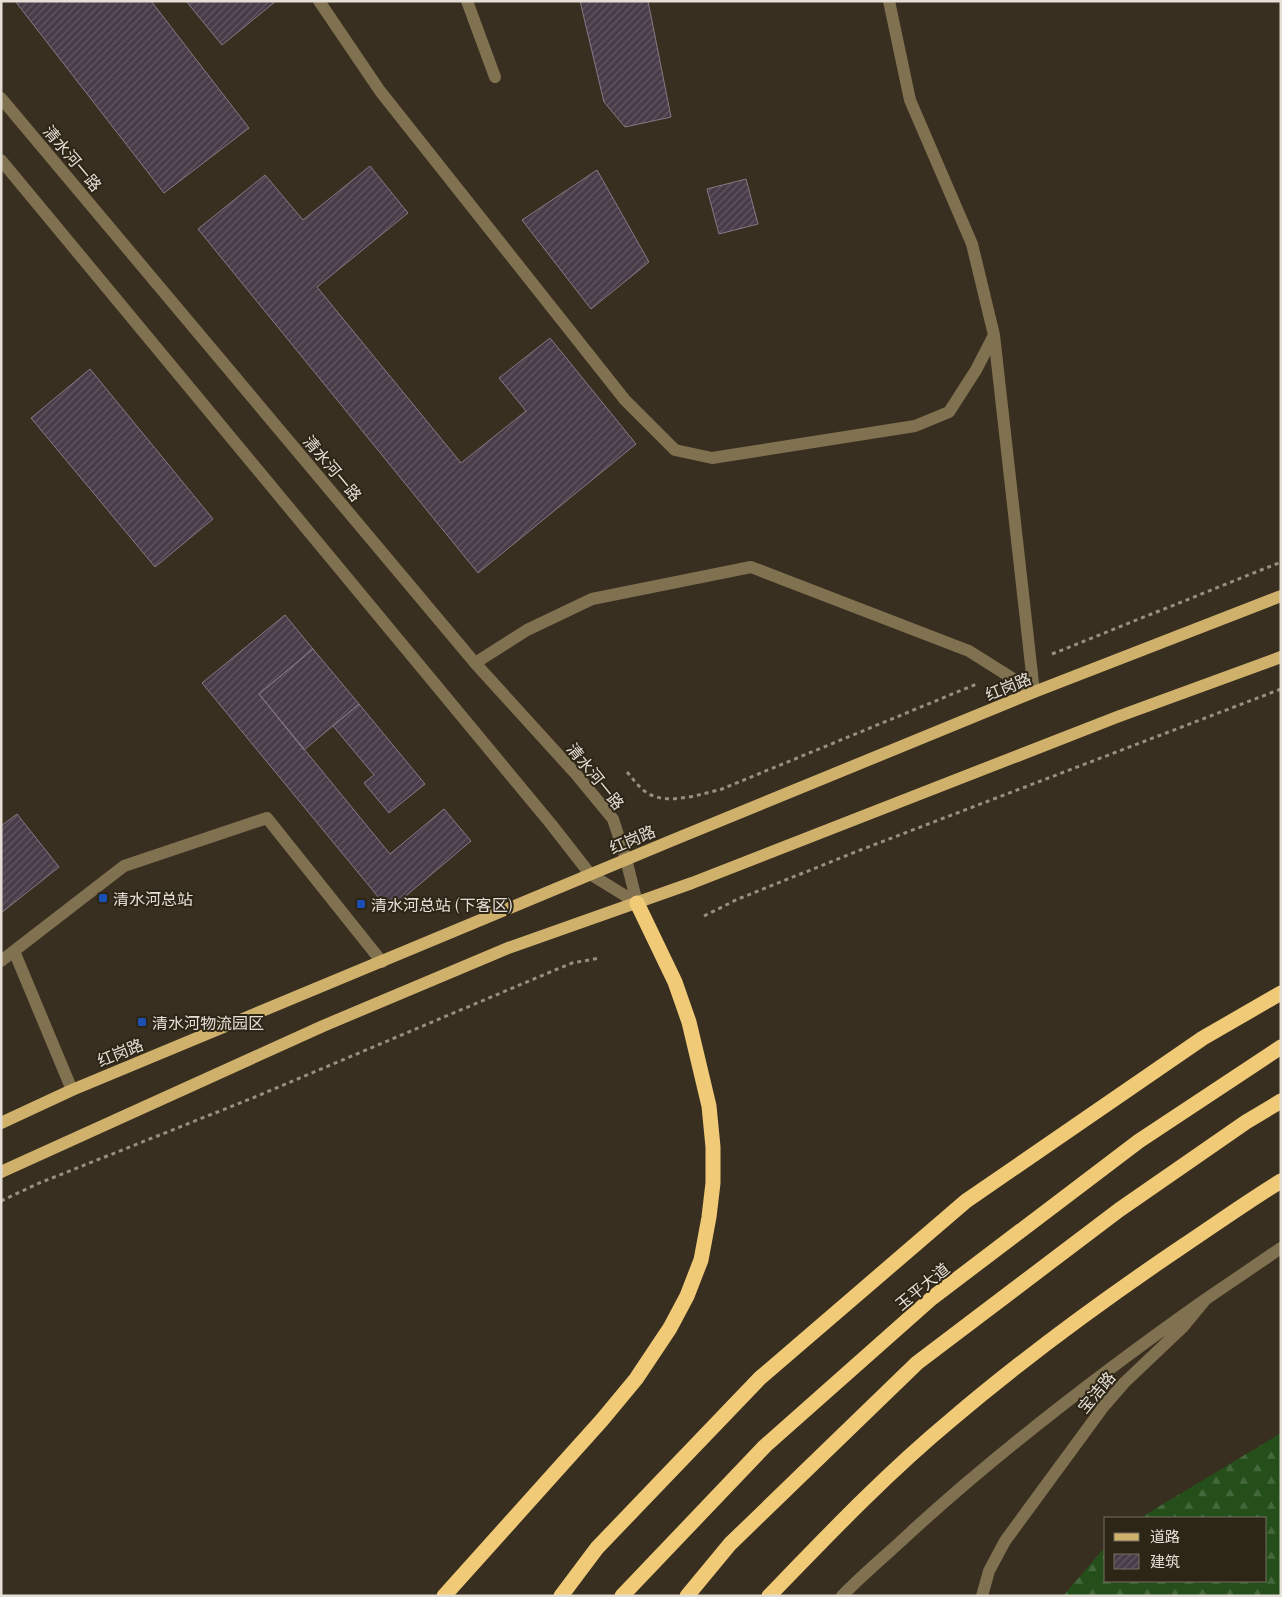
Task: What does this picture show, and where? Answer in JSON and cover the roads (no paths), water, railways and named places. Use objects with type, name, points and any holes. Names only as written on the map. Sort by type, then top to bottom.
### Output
[{"type":"highway","points":[[444,1596],[590,1434],[636,1379],[674,1320],[687,1296],[701,1260],[710,1217],[713,1182],[713,1147],[708,1106],[688,1022],[675,982],[637,903]]},
{"type":"highway","points":[[562,1596],[597,1548],[760,1378],[966,1201],[1203,1038],[1281,992]]},
{"type":"highway","name":"玉平大道","points":[[622,1596],[765,1446],[932,1298],[1139,1141],[1281,1047]]},
{"type":"highway","points":[[687,1596],[730,1544],[916,1363],[1119,1210],[1246,1122],[1281,1101]]},
{"type":"highway","points":[[769,1596],[840,1521],[950,1421],[1009,1372],[1064,1328],[1281,1181]]},
{"type":"main road","name":"红岗路","points":[[1,1123],[72,1090],[626,859],[1034,692],[1281,596]]},
{"type":"main road","points":[[1,1172],[323,1026],[534,938],[637,903],[1117,717],[1281,657]]},
{"type":"street","points":[[319,1],[386,99],[625,400],[675,450],[712,458],[915,426],[949,412],[976,370],[994,335]]},
{"type":"street","points":[[467,1],[495,77]]},
{"type":"street","points":[[889,1],[910,100],[972,244],[994,335],[1034,692]]},
{"type":"street","name":"清水河一路","points":[[1,98],[475,663],[575,773],[613,819],[626,859],[637,903]]},
{"type":"street","points":[[1,160],[551,824],[590,874],[637,903]]},
{"type":"street","points":[[475,663],[527,630],[592,599],[751,567],[969,651],[1034,692]]},
{"type":"street","points":[[1,961],[124,866],[267,818],[382,962]]},
{"type":"street","points":[[14,952],[72,1090]]},
{"type":"street","name":"宝洁路","points":[[982,1596],[989,1571],[1005,1541],[1104,1406],[1124,1383],[1183,1327],[1206,1299],[1281,1248]]},
{"type":"street","points":[[842,1596],[956,1491],[1063,1404],[1206,1299]]},
{"type":"place","name":"清水河总站","points":[[103,898]]},
{"type":"place","name":"清水河总站 (下客区)","points":[[361,904]]},
{"type":"place","name":"清水河物流园区","points":[[142,1022]]}]
